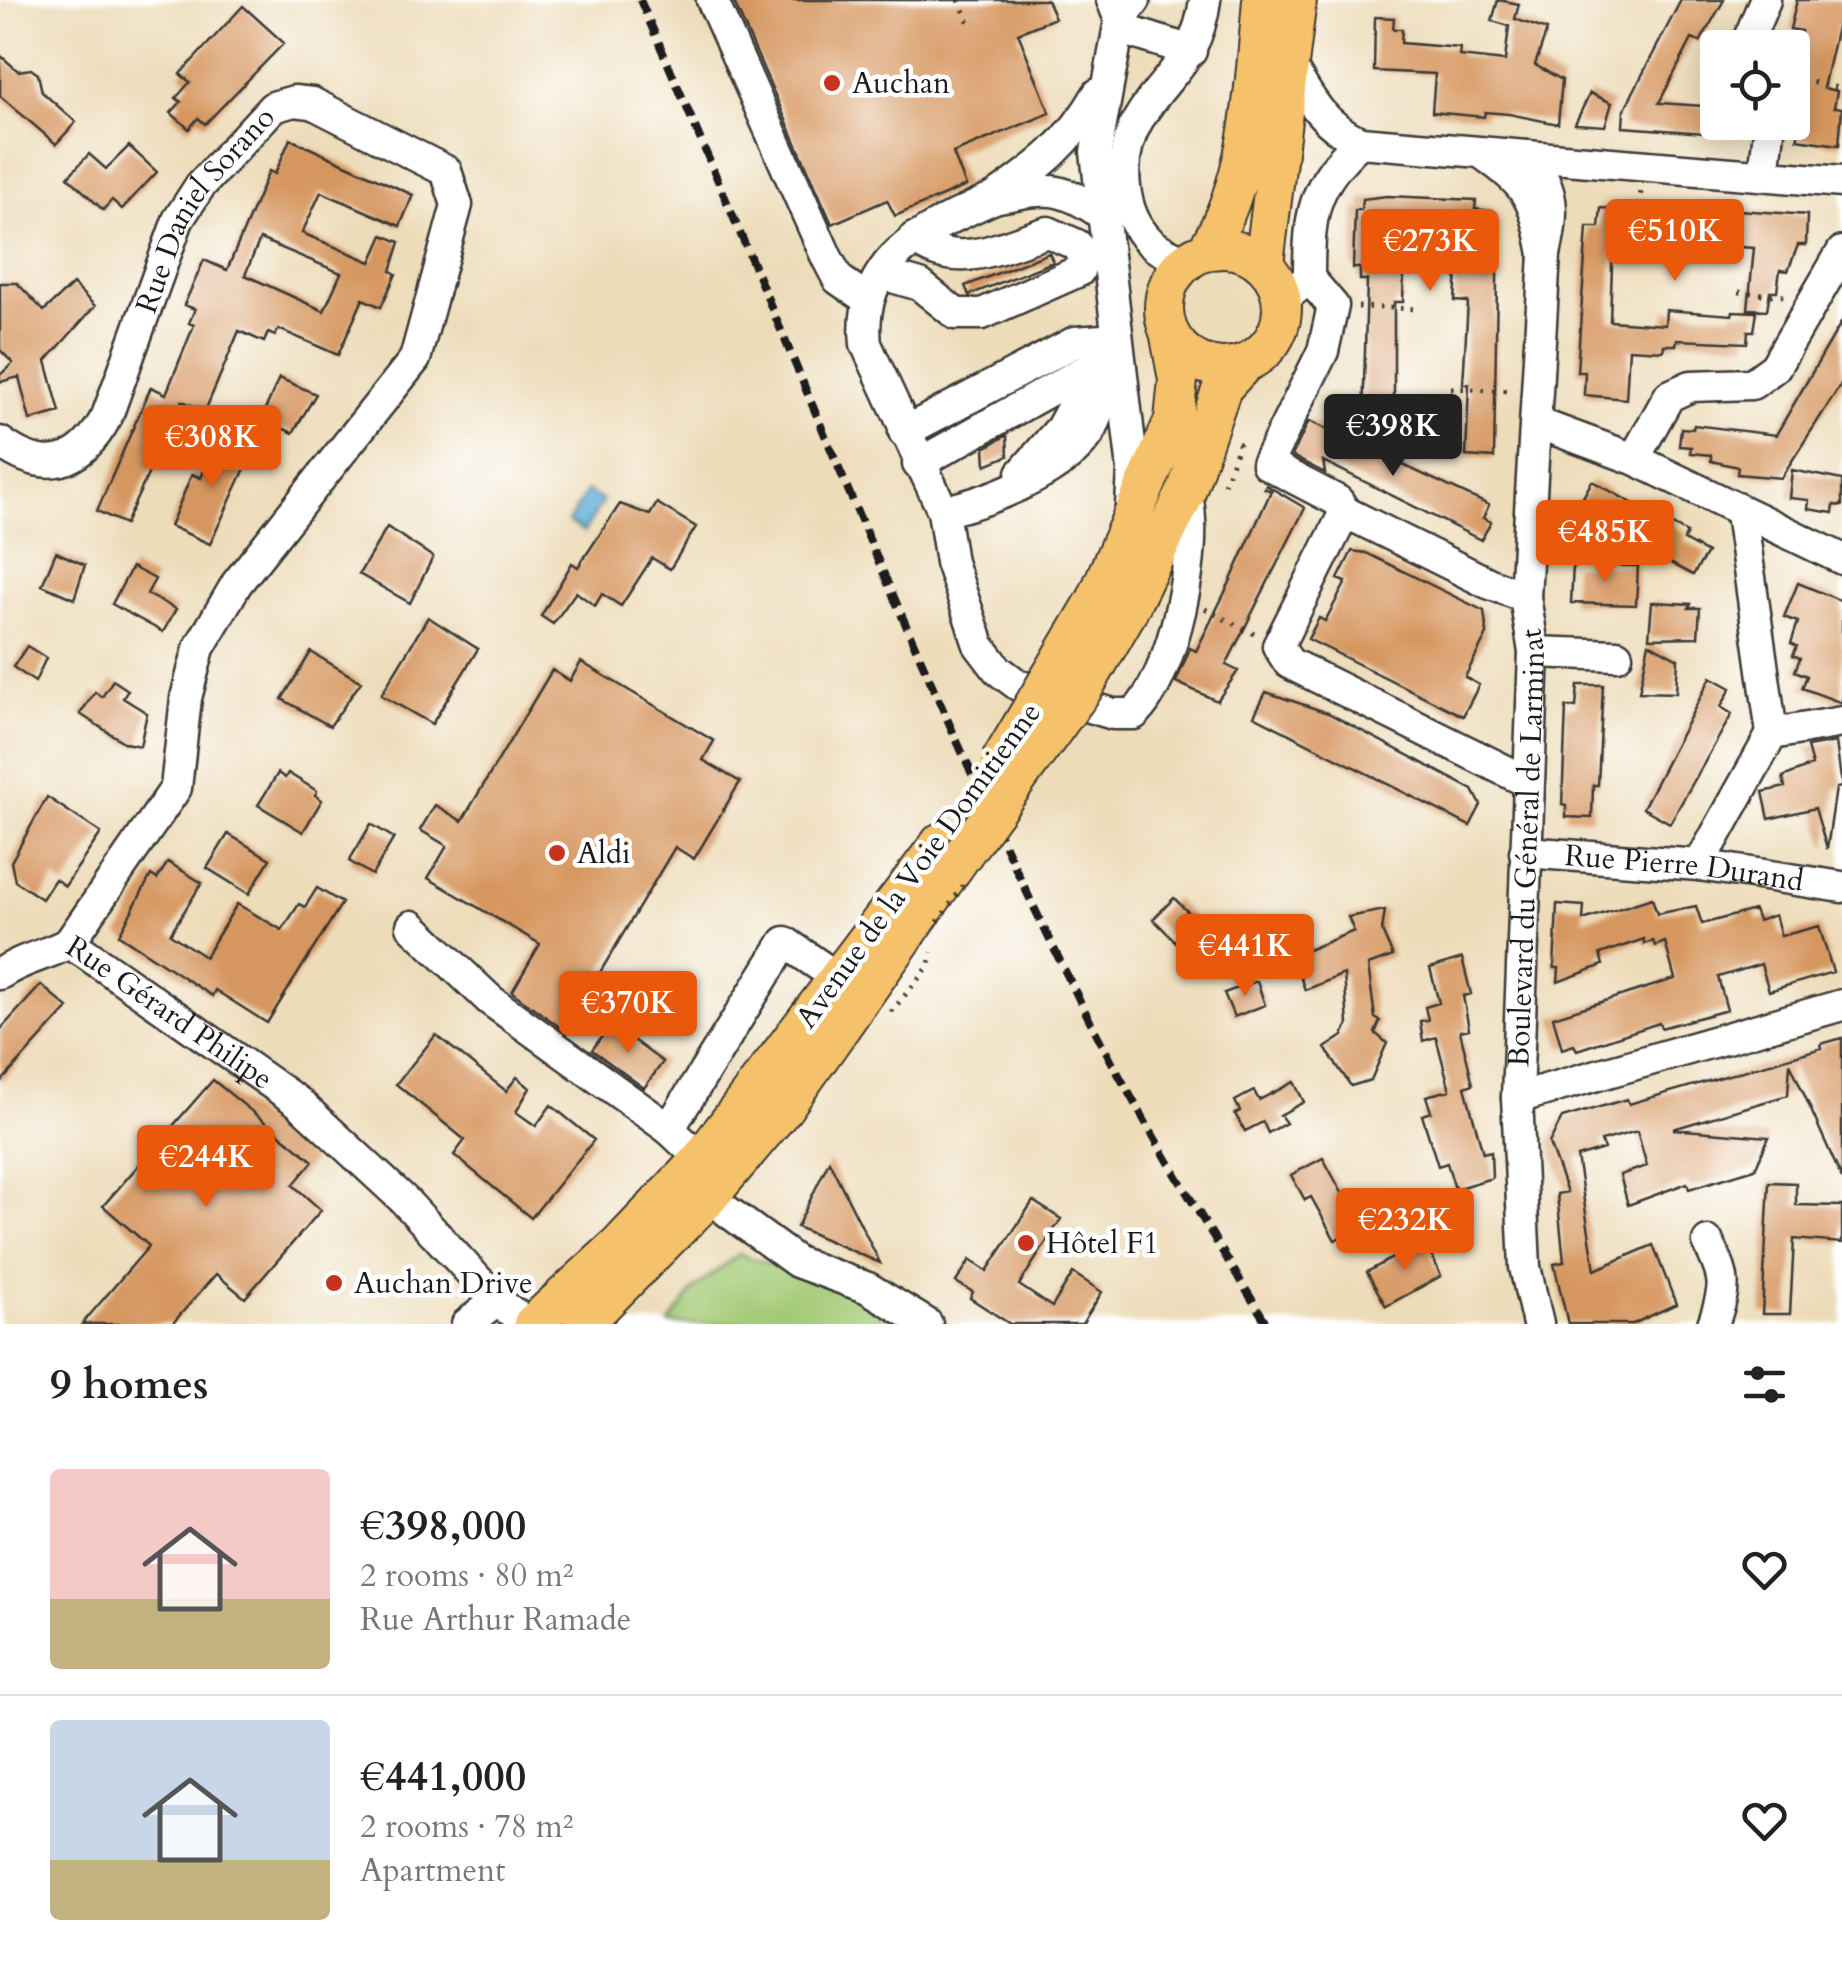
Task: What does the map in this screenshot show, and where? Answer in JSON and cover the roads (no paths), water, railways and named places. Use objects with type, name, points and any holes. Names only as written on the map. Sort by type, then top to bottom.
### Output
[{"type":"main road","points":[[1262,0],[1255,80],[1234,190],[1196,256],[1164,296],[1170,336],[1194,360],[1210,366],[1245,364],[1274,338],[1297,0]]},
{"type":"main road","points":[[1196,256],[1238,250],[1281,279]]},
{"type":"main road","name":"Avenue de la Voie Domitienne","points":[[1119,604],[1124,540],[1174,420],[1178,380],[1170,336]]},
{"type":"main road","name":"Avenue de la Voie Domitienne","points":[[583,1324],[706,1200],[783,1109],[952,848],[1020,734],[1119,604],[1186,492],[1222,388],[1245,364]]},
{"type":"main road","name":"Avenue de la Voie Domitienne","points":[[530,1324],[618,1246],[702,1159],[836,977],[952,848]]},
{"type":"street","points":[[712,0],[838,280],[874,287],[920,285],[956,314],[982,314],[1079,271],[1084,257],[1077,245],[1048,232],[958,258],[935,255],[914,238]]},
{"type":"street","points":[[1752,30],[1765,0]]},
{"type":"street","points":[[1196,256],[1154,246],[1139,230],[1127,203],[1124,151],[1138,118],[1191,51],[1200,2]]},
{"type":"street","points":[[1122,7],[1134,33],[1191,51]]},
{"type":"street","points":[[1122,7],[1096,152],[1100,213],[1133,470],[1124,540]]},
{"type":"street","points":[[1290,65],[1318,114],[1336,131],[1360,142],[1842,182]]},
{"type":"street","points":[[1107,78],[1076,133],[1048,161],[994,198],[914,238],[897,251],[874,287],[866,344],[918,464],[943,511],[951,562],[979,644],[998,670],[1018,685],[1113,714],[1134,714],[1150,699],[1179,620],[1192,542],[1192,515],[1186,492]]},
{"type":"street","name":"Rue Daniel Sorano","points":[[0,442],[18,455],[48,463],[72,457],[94,441],[107,416],[178,220],[200,186],[273,107],[294,101],[312,103],[446,171],[457,205],[415,358],[238,583],[199,648],[186,698],[176,788],[69,943]]},
{"type":"street","points":[[1764,175],[1768,140]]},
{"type":"street","points":[[1360,142],[1330,168],[1314,205],[1309,240],[1281,279],[1333,306],[1323,351],[1267,464],[1338,500],[1345,512],[1488,584],[1525,596]]},
{"type":"street","name":"Boulevard du Général de Larminat","points":[[1480,152],[1519,180],[1535,202],[1544,254]]},
{"type":"street","name":"Boulevard du Général de Larminat","points":[[1528,156],[1552,192],[1555,211],[1544,254],[1525,596],[1534,652],[1526,780],[1517,1098],[1525,1266],[1538,1324]]},
{"type":"street","points":[[994,198],[1051,188],[1076,196],[1100,213]]},
{"type":"street","points":[[1634,459],[1669,396],[1692,386],[1752,384],[1775,367],[1842,252]]},
{"type":"street","points":[[904,432],[1075,342],[1116,340]]},
{"type":"street","points":[[943,511],[965,507],[1007,488],[1060,428],[1096,365],[1116,340]]},
{"type":"street","points":[[918,464],[1096,365]]},
{"type":"street","points":[[1537,423],[1634,459],[1842,559]]},
{"type":"street","points":[[1345,512],[1278,646],[1289,663],[1526,780]]},
{"type":"street","points":[[1699,865],[1772,734],[1741,513]]},
{"type":"street","points":[[1119,604],[1148,595],[1162,602],[1169,649]]},
{"type":"street","points":[[1534,652],[1617,656]]},
{"type":"street","points":[[1772,734],[1842,722]]},
{"type":"street","name":"Rue Pierre Durand","points":[[1526,852],[1699,865],[1841,888]]},
{"type":"street","points":[[412,926],[490,1000],[669,1130],[702,1159]]},
{"type":"street","points":[[669,1130],[785,942],[836,977]]},
{"type":"street","name":"Rue Gérard Philipe","points":[[0,974],[24,957],[47,955],[69,943],[298,1102],[404,1200],[497,1302]]},
{"type":"street","points":[[1517,1098],[1842,1005]]},
{"type":"street","points":[[728,1210],[797,1262],[868,1288],[927,1324]]},
{"type":"street","points":[[1708,1242],[1724,1275],[1725,1290],[1714,1324]]},
{"type":"street","points":[[467,1324],[497,1302]]},
{"type":"street","name":"Avenue de la Voie Domitienne","points":[[497,1302],[530,1324]]},
{"type":"water","points":[[587,491],[603,501],[584,532],[568,522]]},
{"type":"railway","points":[[640,0],[912,639],[1027,892],[1130,1095],[1267,1324]]},
{"type":"place","name":"Auchan","points":[[832,83]]},
{"type":"place","name":"Aldi","points":[[557,853]]},
{"type":"place","name":"Hôtel F1","points":[[1026,1243]]},
{"type":"place","name":"Auchan Drive","points":[[334,1283]]}]
